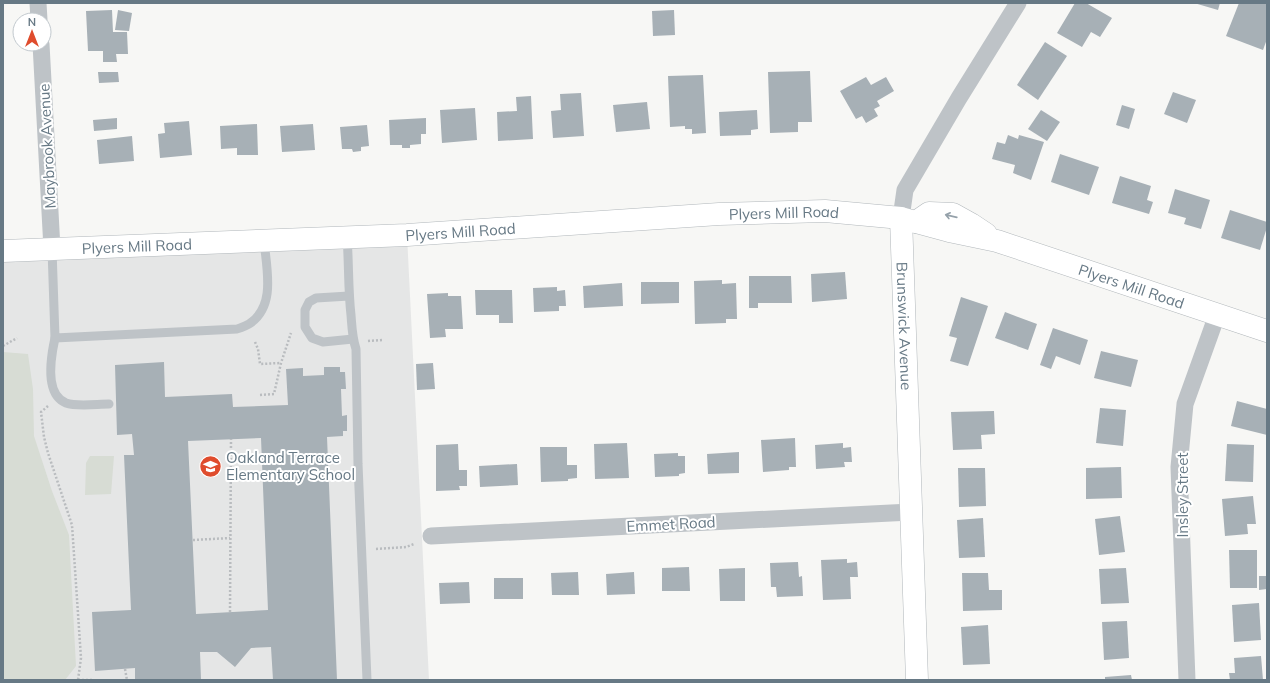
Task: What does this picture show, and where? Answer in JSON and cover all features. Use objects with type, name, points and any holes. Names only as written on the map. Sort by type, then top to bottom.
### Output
[{"type":"street","name":"Brunswick Avenue","points":[[917,680],[911,512],[909,220],[905,190],[959,98],[1018,3]]},
{"type":"street","name":"Maybrook Avenue","points":[[41,52],[52,249]]},
{"type":"street","name":"Plyers Mill Road","points":[[3,251],[407,235],[719,214],[825,211],[909,220],[929,213],[952,214],[971,224],[997,241],[1267,331]]},
{"type":"street","name":"Insley Street","points":[[1187,680],[1179,467],[1185,404],[1217,315]]},
{"type":"street","name":"Emmet Road","points":[[431,536],[911,512]]},
{"type":"lane","points":[[347,237],[349,260],[349,296],[353,339],[356,349],[358,464],[367,680]]},
{"type":"lane","points":[[55,338],[238,329],[250,323],[260,314],[266,302],[268,288],[264,240]]},
{"type":"lane","points":[[52,249],[55,338],[52,351],[51,374],[53,387],[57,398],[67,403],[82,405],[109,404]]},
{"type":"lane","points":[[349,296],[316,298],[309,302],[305,310],[305,327],[312,338],[323,342],[353,339]]},
{"type":"path","points":[[260,395],[274,394],[281,363],[292,330]]},
{"type":"path","points":[[3,346],[16,338]]},
{"type":"path","points":[[366,342],[382,340]]},
{"type":"path","points":[[254,342],[258,349],[260,364],[281,363]]},
{"type":"path","points":[[41,412],[44,437],[48,452],[72,525],[81,658],[78,680],[94,680]]},
{"type":"path","points":[[230,612],[231,439]]},
{"type":"path","points":[[193,540],[230,538]]},
{"type":"path","points":[[383,549],[406,547]]},
{"type":"path","points":[[125,669],[127,680]]},
{"type":"shaded area","name":"Oakland Terrace Elementary School","points":[[407,235],[429,680],[3,680],[3,251]]},
{"type":"shaded area","points":[[3,352],[28,354],[33,389],[34,436],[52,491],[69,535],[76,666],[65,680],[3,680]]},
{"type":"shaded area","points":[[90,456],[114,456],[111,494],[85,495],[86,463]]},
{"type":"building","points":[[1075,3],[1086,3],[1112,18],[1100,37],[1091,32],[1082,47],[1057,33]]},
{"type":"building","points":[[1194,3],[1220,3],[1218,10]]},
{"type":"building","points":[[1239,3],[1267,3],[1267,39],[1263,50],[1226,36]]},
{"type":"building","points":[[112,10],[113,32],[127,32],[128,54],[116,54],[117,62],[103,62],[103,51],[88,51],[86,11]]},
{"type":"building","points":[[118,10],[132,13],[129,31],[115,30]]},
{"type":"building","points":[[674,10],[675,35],[653,36],[652,11]]},
{"type":"building","points":[[1045,42],[1067,56],[1038,100],[1017,85]]},
{"type":"building","points":[[810,71],[812,122],[798,122],[798,132],[770,133],[768,72]]},
{"type":"building","points":[[98,72],[118,72],[119,82],[99,83]]},
{"type":"building","points":[[703,75],[706,133],[692,134],[692,129],[685,129],[685,126],[670,127],[668,76]]},
{"type":"building","points":[[866,77],[871,85],[886,77],[894,91],[877,101],[880,106],[874,109],[878,116],[866,123],[862,116],[856,119],[840,91]]},
{"type":"building","points":[[1173,92],[1196,100],[1187,123],[1164,114]]},
{"type":"building","points":[[581,93],[584,136],[553,138],[551,111],[561,110],[560,94]]},
{"type":"building","points":[[531,96],[533,139],[498,141],[497,112],[517,111],[516,97]]},
{"type":"building","points":[[647,102],[650,129],[616,132],[613,105]]},
{"type":"building","points":[[1122,105],[1135,109],[1129,129],[1116,125]]},
{"type":"building","points":[[475,108],[477,140],[442,143],[440,110]]},
{"type":"building","points":[[757,110],[758,129],[751,130],[751,135],[720,136],[719,112]]},
{"type":"building","points":[[1041,110],[1060,122],[1047,141],[1028,129]]},
{"type":"building","points":[[117,118],[117,129],[94,131],[93,120]]},
{"type":"building","points":[[426,118],[426,134],[421,134],[421,144],[410,145],[410,148],[402,148],[402,145],[390,145],[389,120]]},
{"type":"building","points":[[189,121],[192,155],[160,158],[158,134],[165,133],[164,123]]},
{"type":"building","points":[[257,124],[258,155],[237,155],[237,148],[221,149],[220,126]]},
{"type":"building","points":[[313,124],[315,150],[282,152],[280,126]]},
{"type":"building","points":[[367,125],[369,146],[361,147],[361,151],[353,152],[352,149],[342,149],[340,127]]},
{"type":"building","points":[[1008,135],[1018,139],[1019,135],[1044,142],[1031,180],[1013,173],[1015,165],[992,159],[997,142],[1005,144]]},
{"type":"building","points":[[132,136],[134,161],[99,164],[97,140]]},
{"type":"building","points":[[1060,154],[1099,167],[1089,195],[1051,182]]},
{"type":"building","points":[[1120,176],[1151,186],[1147,200],[1153,202],[1149,214],[1112,203]]},
{"type":"building","points":[[1175,189],[1210,200],[1201,229],[1184,224],[1186,218],[1168,213]]},
{"type":"building","points":[[1230,210],[1267,222],[1267,227],[1260,250],[1221,238]]},
{"type":"building","points":[[845,272],[847,299],[812,302],[811,274]]},
{"type":"building","points":[[749,276],[791,276],[792,303],[758,303],[758,308],[749,308]]},
{"type":"building","points":[[722,280],[722,284],[736,283],[737,319],[726,319],[726,323],[695,324],[694,281]]},
{"type":"building","points":[[641,282],[679,282],[679,303],[641,304]]},
{"type":"building","points":[[622,283],[623,306],[584,308],[583,286]]},
{"type":"building","points":[[557,287],[557,291],[565,290],[566,306],[559,306],[559,311],[534,312],[533,288]]},
{"type":"building","points":[[475,290],[512,290],[513,323],[499,323],[499,315],[476,315]]},
{"type":"building","points":[[448,293],[448,296],[461,296],[463,329],[445,329],[446,337],[430,338],[427,294]]},
{"type":"building","points":[[961,297],[988,306],[968,366],[950,361],[957,338],[949,336]]},
{"type":"building","points":[[1005,312],[1037,324],[1028,350],[995,338]]},
{"type":"building","points":[[1053,328],[1088,340],[1080,365],[1056,356],[1051,369],[1040,365]]},
{"type":"building","points":[[1101,351],[1138,360],[1131,387],[1094,378]]},
{"type":"building","name":"Oakland Terrace Elementary School","points":[[164,362],[165,397],[232,394],[233,407],[288,405],[286,369],[303,368],[303,376],[324,375],[324,367],[340,367],[340,372],[345,372],[346,389],[341,389],[342,416],[347,415],[347,431],[343,431],[343,436],[327,437],[337,680],[273,680],[271,647],[251,648],[235,667],[217,652],[200,652],[201,680],[135,680],[135,668],[95,671],[92,612],[131,610],[124,455],[134,455],[132,434],[117,435],[115,365]],"holes":[[[261,438],[268,610],[196,614],[188,441]]]},
{"type":"building","points":[[433,363],[435,389],[417,390],[416,364]]},
{"type":"building","points":[[1237,401],[1267,409],[1267,435],[1231,426]]},
{"type":"building","points":[[1100,408],[1126,410],[1123,446],[1096,443]]},
{"type":"building","points":[[994,411],[995,434],[981,435],[982,449],[953,450],[951,412]]},
{"type":"building","points":[[795,438],[796,467],[789,467],[789,470],[763,472],[761,440]]},
{"type":"building","points":[[627,443],[629,478],[595,479],[594,444]]},
{"type":"building","points":[[843,443],[843,448],[851,447],[852,462],[844,462],[845,467],[816,469],[815,445]]},
{"type":"building","points":[[458,444],[459,470],[467,470],[467,486],[459,486],[460,490],[436,491],[436,445]]},
{"type":"building","points":[[1227,444],[1254,445],[1253,482],[1225,481]]},
{"type":"building","points":[[540,447],[567,447],[567,465],[577,465],[577,478],[568,479],[568,481],[541,482]]},
{"type":"building","points":[[739,452],[739,473],[708,474],[707,454]]},
{"type":"building","points":[[678,453],[678,456],[685,456],[685,473],[679,474],[679,476],[655,477],[654,454]]},
{"type":"building","points":[[517,464],[518,485],[480,487],[479,466]]},
{"type":"building","points":[[1121,467],[1122,498],[1086,499],[1086,468]]},
{"type":"building","points":[[958,468],[985,468],[986,506],[959,507]]},
{"type":"building","points":[[1253,496],[1256,524],[1247,524],[1248,534],[1225,536],[1222,499]]},
{"type":"building","points":[[1120,516],[1125,552],[1099,555],[1095,519]]},
{"type":"building","points":[[983,518],[985,557],[959,558],[957,520]]},
{"type":"building","points":[[1229,550],[1257,550],[1257,588],[1230,588]]},
{"type":"building","points":[[847,559],[847,563],[857,562],[858,577],[850,577],[851,599],[823,600],[821,560]]},
{"type":"building","points":[[798,562],[799,577],[802,576],[803,596],[777,597],[776,587],[771,587],[770,563]]},
{"type":"building","points":[[689,567],[690,591],[662,591],[662,568]]},
{"type":"building","points":[[745,568],[745,601],[720,601],[719,569]]},
{"type":"building","points":[[1126,568],[1129,603],[1101,604],[1099,569]]},
{"type":"building","points":[[578,572],[579,595],[552,595],[551,573]]},
{"type":"building","points":[[634,572],[635,594],[607,595],[606,574]]},
{"type":"building","points":[[962,573],[988,573],[989,590],[1002,590],[1002,610],[963,611]]},
{"type":"building","points":[[1259,576],[1267,576],[1267,589],[1259,590]]},
{"type":"building","points":[[494,578],[523,578],[523,599],[494,599]]},
{"type":"building","points":[[469,582],[470,603],[440,604],[439,583]]},
{"type":"building","points":[[1259,603],[1261,640],[1234,642],[1232,605]]},
{"type":"building","points":[[1127,621],[1129,658],[1104,660],[1102,622]]},
{"type":"building","points":[[988,625],[990,664],[963,665],[961,627]]},
{"type":"building","points":[[1261,656],[1263,680],[1230,680],[1229,673],[1235,673],[1234,658]]},
{"type":"building","points":[[1131,675],[1132,680],[1105,680],[1105,677]]},
{"type":"place","name":"Oakland Terrace Elementary School","points":[[211,466]]}]
